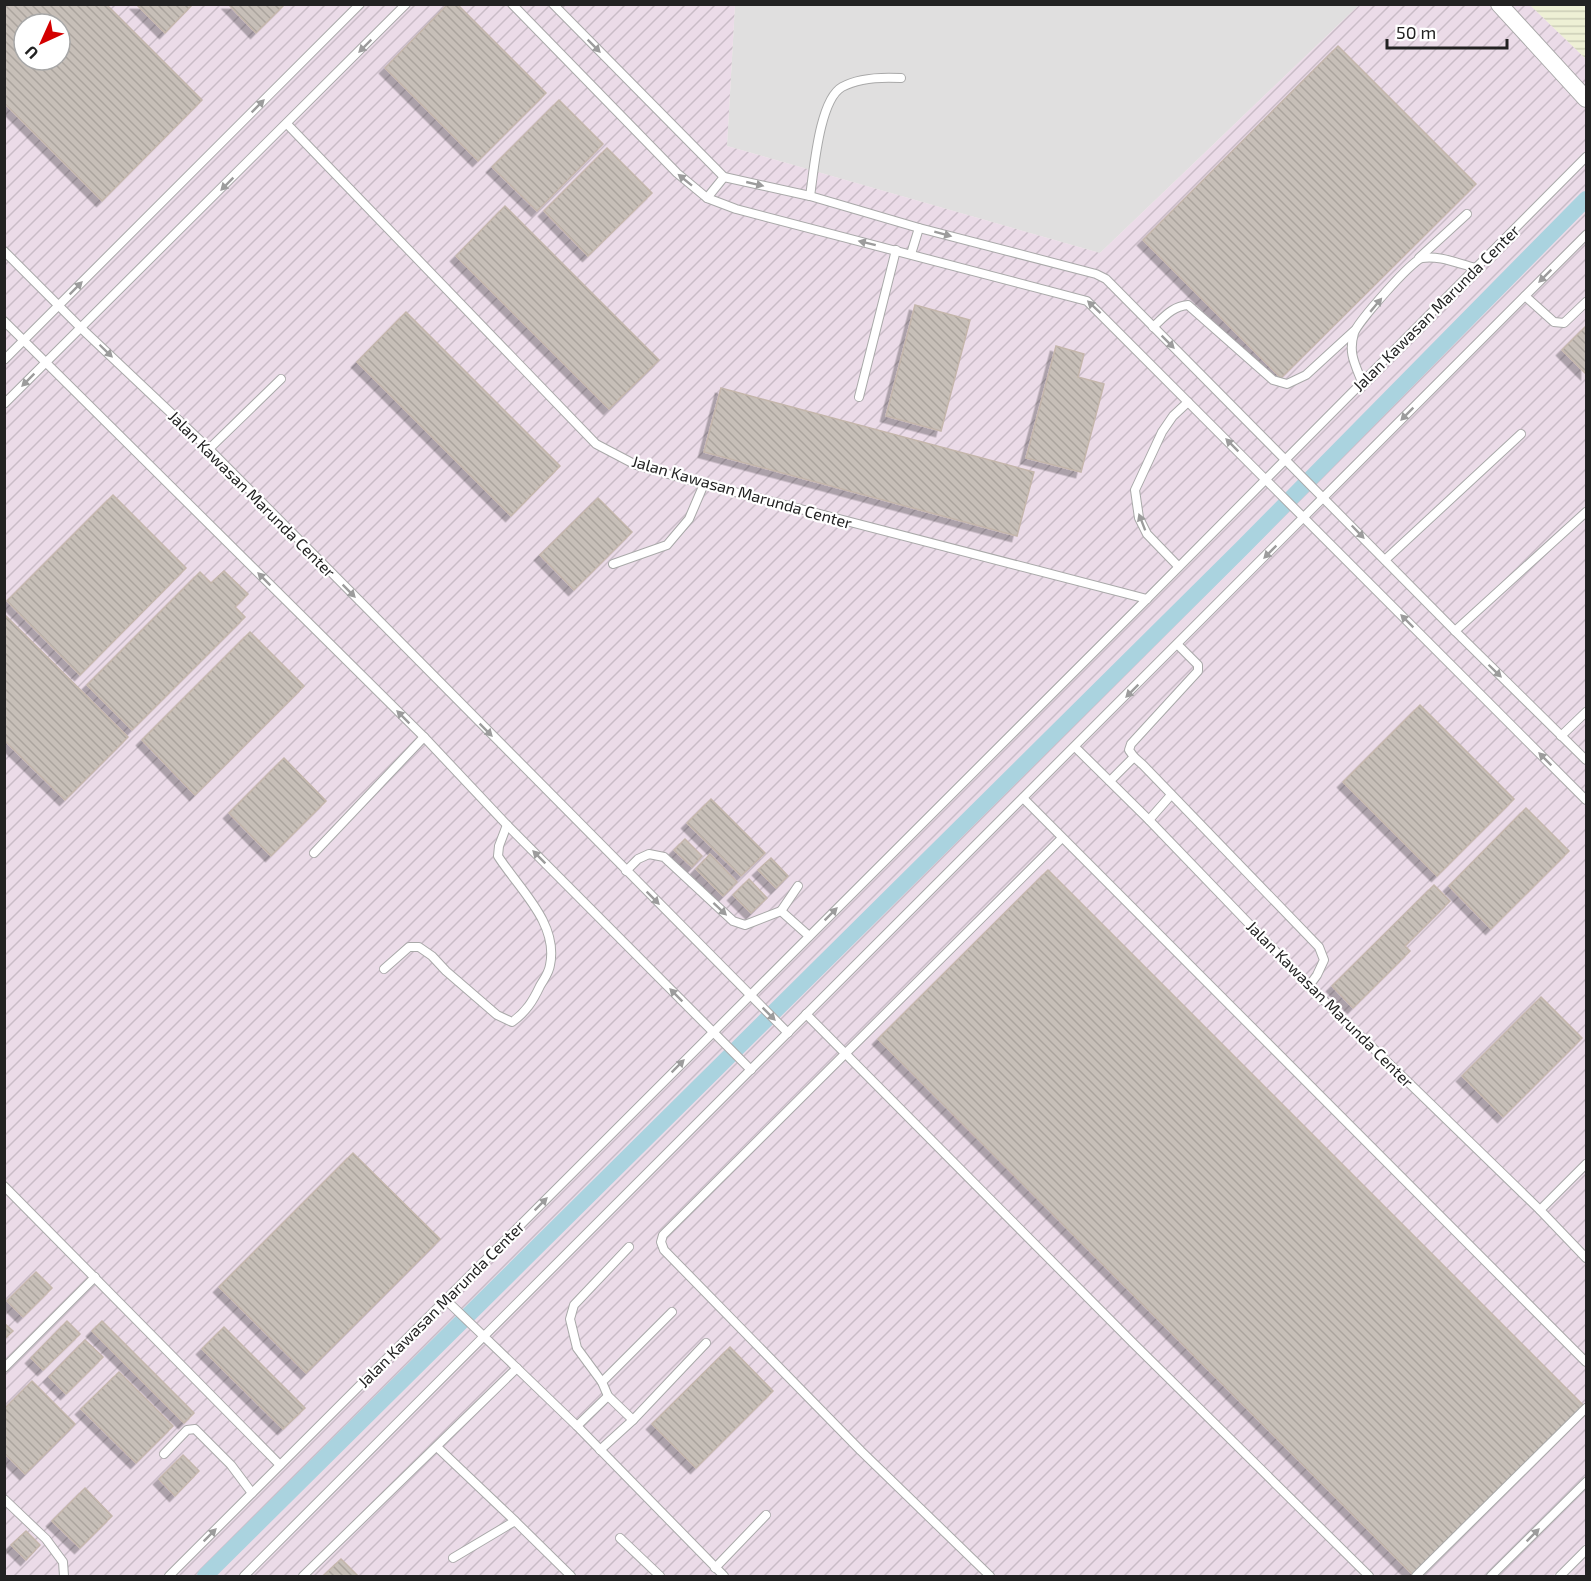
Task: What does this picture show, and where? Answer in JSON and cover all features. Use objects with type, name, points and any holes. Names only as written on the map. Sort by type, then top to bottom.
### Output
[{"type":"street","points":[[1499,4],[1587,99]]},
{"type":"lane","points":[[4,360],[360,4]]},
{"type":"lane","points":[[4,404],[406,4]]},
{"type":"lane","points":[[512,4],[677,173],[707,198],[736,209],[1083,298],[1587,800]]},
{"type":"lane","points":[[552,4],[724,177],[810,196],[919,228],[1096,274],[1106,279],[1455,631],[1587,760]]},
{"type":"lane","points":[[810,196],[820,128],[831,101],[841,87],[878,76],[901,78]]},
{"type":"lane","name":"Jalan Kawasan Marunda Center","points":[[287,124],[596,444],[636,465],[1147,599]]},
{"type":"lane","name":"Jalan Kawasan Marunda Center","points":[[168,1576],[716,1034],[809,936],[1265,479],[1288,462],[1362,382],[1587,157]]},
{"type":"lane","points":[[707,198],[724,177]]},
{"type":"lane","points":[[1153,327],[1170,311],[1188,305],[1273,380],[1287,384],[1306,375],[1354,331],[1403,272],[1467,214]]},
{"type":"lane","points":[[911,254],[919,228]]},
{"type":"lane","points":[[244,1576],[749,1067],[806,1014],[1178,645],[1587,235]]},
{"type":"lane","points":[[859,397],[896,250]]},
{"type":"lane","name":"Jalan Kawasan Marunda Center","points":[[4,251],[81,328],[209,449],[786,1031]]},
{"type":"lane","points":[[1419,258],[1436,258],[1476,268]]},
{"type":"lane","points":[[1525,296],[1554,322],[1564,323],[1587,302]]},
{"type":"lane","points":[[4,321],[424,737],[507,825],[749,1067]]},
{"type":"lane","points":[[1354,331],[1351,355],[1362,382]]},
{"type":"lane","points":[[209,449],[281,379]]},
{"type":"lane","points":[[1178,566],[1147,534],[1139,518],[1135,490],[1162,432],[1173,416],[1188,402]]},
{"type":"lane","points":[[1385,560],[1521,434]]},
{"type":"lane","points":[[613,564],[667,545],[689,519],[704,484]]},
{"type":"lane","points":[[1455,631],[1587,512]]},
{"type":"lane","points":[[1178,645],[1198,664],[1198,671],[1131,744],[1129,750],[1319,947],[1324,960],[1309,986]]},
{"type":"lane","points":[[1561,736],[1587,712]]},
{"type":"lane","points":[[314,853],[424,737]]},
{"type":"lane","name":"Jalan Kawasan Marunda Center","points":[[1075,747],[1149,820],[1309,986],[1587,1258]]},
{"type":"lane","points":[[1110,781],[1134,757]]},
{"type":"lane","points":[[1149,820],[1171,795]]},
{"type":"lane","points":[[1023,798],[1587,1362]]},
{"type":"lane","points":[[384,969],[409,947],[419,947],[497,1015],[512,1022],[530,1006],[550,968],[552,954],[548,934],[532,902],[498,856],[499,846],[507,825]]},
{"type":"lane","points":[[990,1576],[853,1443],[664,1250],[661,1242],[663,1235],[1062,838]]},
{"type":"lane","points":[[626,871],[638,859],[649,854],[664,857],[733,921],[745,925],[781,911],[798,886]]},
{"type":"lane","points":[[781,911],[809,936]]},
{"type":"lane","points":[[806,1014],[1125,1335],[1369,1576]]},
{"type":"lane","points":[[1540,1210],[1587,1164]]},
{"type":"lane","points":[[4,1186],[280,1465]]},
{"type":"lane","points":[[629,1247],[574,1305],[570,1319],[577,1348],[602,1382],[608,1396],[633,1420]]},
{"type":"lane","points":[[4,1368],[95,1277]]},
{"type":"lane","points":[[447,1301],[577,1426],[724,1576]]},
{"type":"lane","points":[[602,1382],[672,1312]]},
{"type":"lane","points":[[600,1450],[633,1420],[706,1343]]},
{"type":"lane","points":[[303,1576],[517,1368]]},
{"type":"lane","points":[[577,1426],[608,1396]]},
{"type":"lane","points":[[1416,1576],[1587,1408]]},
{"type":"lane","points":[[164,1454],[187,1430],[195,1430],[231,1465],[252,1493]]},
{"type":"lane","points":[[437,1447],[571,1576]]},
{"type":"lane","points":[[1491,1576],[1587,1482]]},
{"type":"lane","points":[[4,1499],[52,1546],[63,1562],[64,1576]]},
{"type":"lane","points":[[715,1568],[766,1515]]},
{"type":"lane","points":[[453,1558],[515,1521]]},
{"type":"lane","points":[[620,1538],[660,1576]]},
{"type":"lane","points":[[1560,1576],[1587,1550]]},
{"type":"shaded area","points":[[5,5],[735,5],[727,146],[1100,253],[1359,5],[1530,5],[1586,59],[1586,1576],[5,1576]]},
{"type":"shaded area","points":[[735,5],[1359,5],[1100,253],[727,146]]},
{"type":"green space","points":[[1530,5],[1586,5],[1586,59]]},
{"type":"building","points":[[4,4],[106,4],[202,100],[102,201],[4,103]]},
{"type":"building","points":[[136,4],[193,4],[165,33]]},
{"type":"building","points":[[228,4],[285,4],[256,33]]},
{"type":"building","points":[[448,4],[457,4],[546,93],[478,161],[385,68]]},
{"type":"building","points":[[1338,46],[1476,184],[1281,378],[1143,240]]},
{"type":"building","points":[[559,100],[603,144],[537,211],[492,167]]},
{"type":"building","points":[[607,148],[652,193],[588,256],[544,211]]},
{"type":"building","points":[[505,206],[659,360],[609,409],[456,256]]},
{"type":"building","points":[[915,305],[970,320],[941,431],[886,416]]},
{"type":"building","points":[[406,312],[560,466],[511,516],[357,362]]},
{"type":"building","points":[[1586,326],[1586,374],[1562,350]]},
{"type":"building","points":[[1056,346],[1084,354],[1078,377],[1104,384],[1081,472],[1026,458]]},
{"type":"building","points":[[721,388],[1034,472],[1017,536],[704,452]]},
{"type":"building","points":[[113,495],[186,568],[80,675],[7,601]]},
{"type":"building","points":[[598,498],[632,532],[574,590],[540,555]]},
{"type":"building","points":[[224,571],[248,594],[235,607],[245,617],[132,730],[87,685],[200,572],[211,583]]},
{"type":"building","points":[[4,614],[128,737],[65,800],[4,740]]},
{"type":"building","points":[[250,632],[304,686],[195,795],[142,740]]},
{"type":"building","points":[[1420,705],[1514,799],[1437,876],[1343,782]]},
{"type":"building","points":[[284,758],[326,801],[271,856],[229,813]]},
{"type":"building","points":[[711,799],[765,853],[741,876],[687,823]]},
{"type":"building","points":[[1526,808],[1569,851],[1491,929],[1449,886]]},
{"type":"building","points":[[685,839],[702,856],[692,867],[674,850]]},
{"type":"building","points":[[710,854],[737,882],[723,896],[696,869]]},
{"type":"building","points":[[771,858],[788,876],[776,888],[758,870]]},
{"type":"building","points":[[1048,870],[1584,1406],[1414,1576],[878,1039]]},
{"type":"building","points":[[749,879],[767,898],[751,913],[733,895]]},
{"type":"building","points":[[1434,885],[1450,901],[1405,946],[1410,951],[1353,1008],[1332,986]]},
{"type":"building","points":[[1541,997],[1582,1038],[1503,1117],[1462,1076]]},
{"type":"building","points":[[353,1153],[440,1239],[306,1373],[219,1287]]},
{"type":"building","points":[[36,1272],[52,1288],[23,1317],[7,1301]]},
{"type":"building","points":[[67,1321],[80,1334],[43,1370],[31,1358]]},
{"type":"building","points":[[102,1321],[194,1413],[184,1423],[92,1331]]},
{"type":"building","points":[[4,1323],[13,1331],[4,1339]]},
{"type":"building","points":[[224,1327],[305,1408],[283,1429],[202,1349]]},
{"type":"building","points":[[85,1340],[103,1357],[66,1394],[49,1377]]},
{"type":"building","points":[[730,1347],[773,1391],[696,1468],[652,1424]]},
{"type":"building","points":[[119,1372],[173,1426],[136,1463],[81,1409]]},
{"type":"building","points":[[32,1381],[75,1424],[25,1474],[4,1453],[4,1409]]},
{"type":"building","points":[[183,1455],[199,1471],[175,1496],[159,1479]]},
{"type":"building","points":[[85,1488],[112,1516],[80,1548],[52,1521]]},
{"type":"building","points":[[26,1531],[40,1545],[26,1560],[11,1545]]},
{"type":"building","points":[[341,1559],[358,1576],[323,1576]]},
{"type":"waterway","points":[[205,1576],[1241,549],[1586,199]]}]
